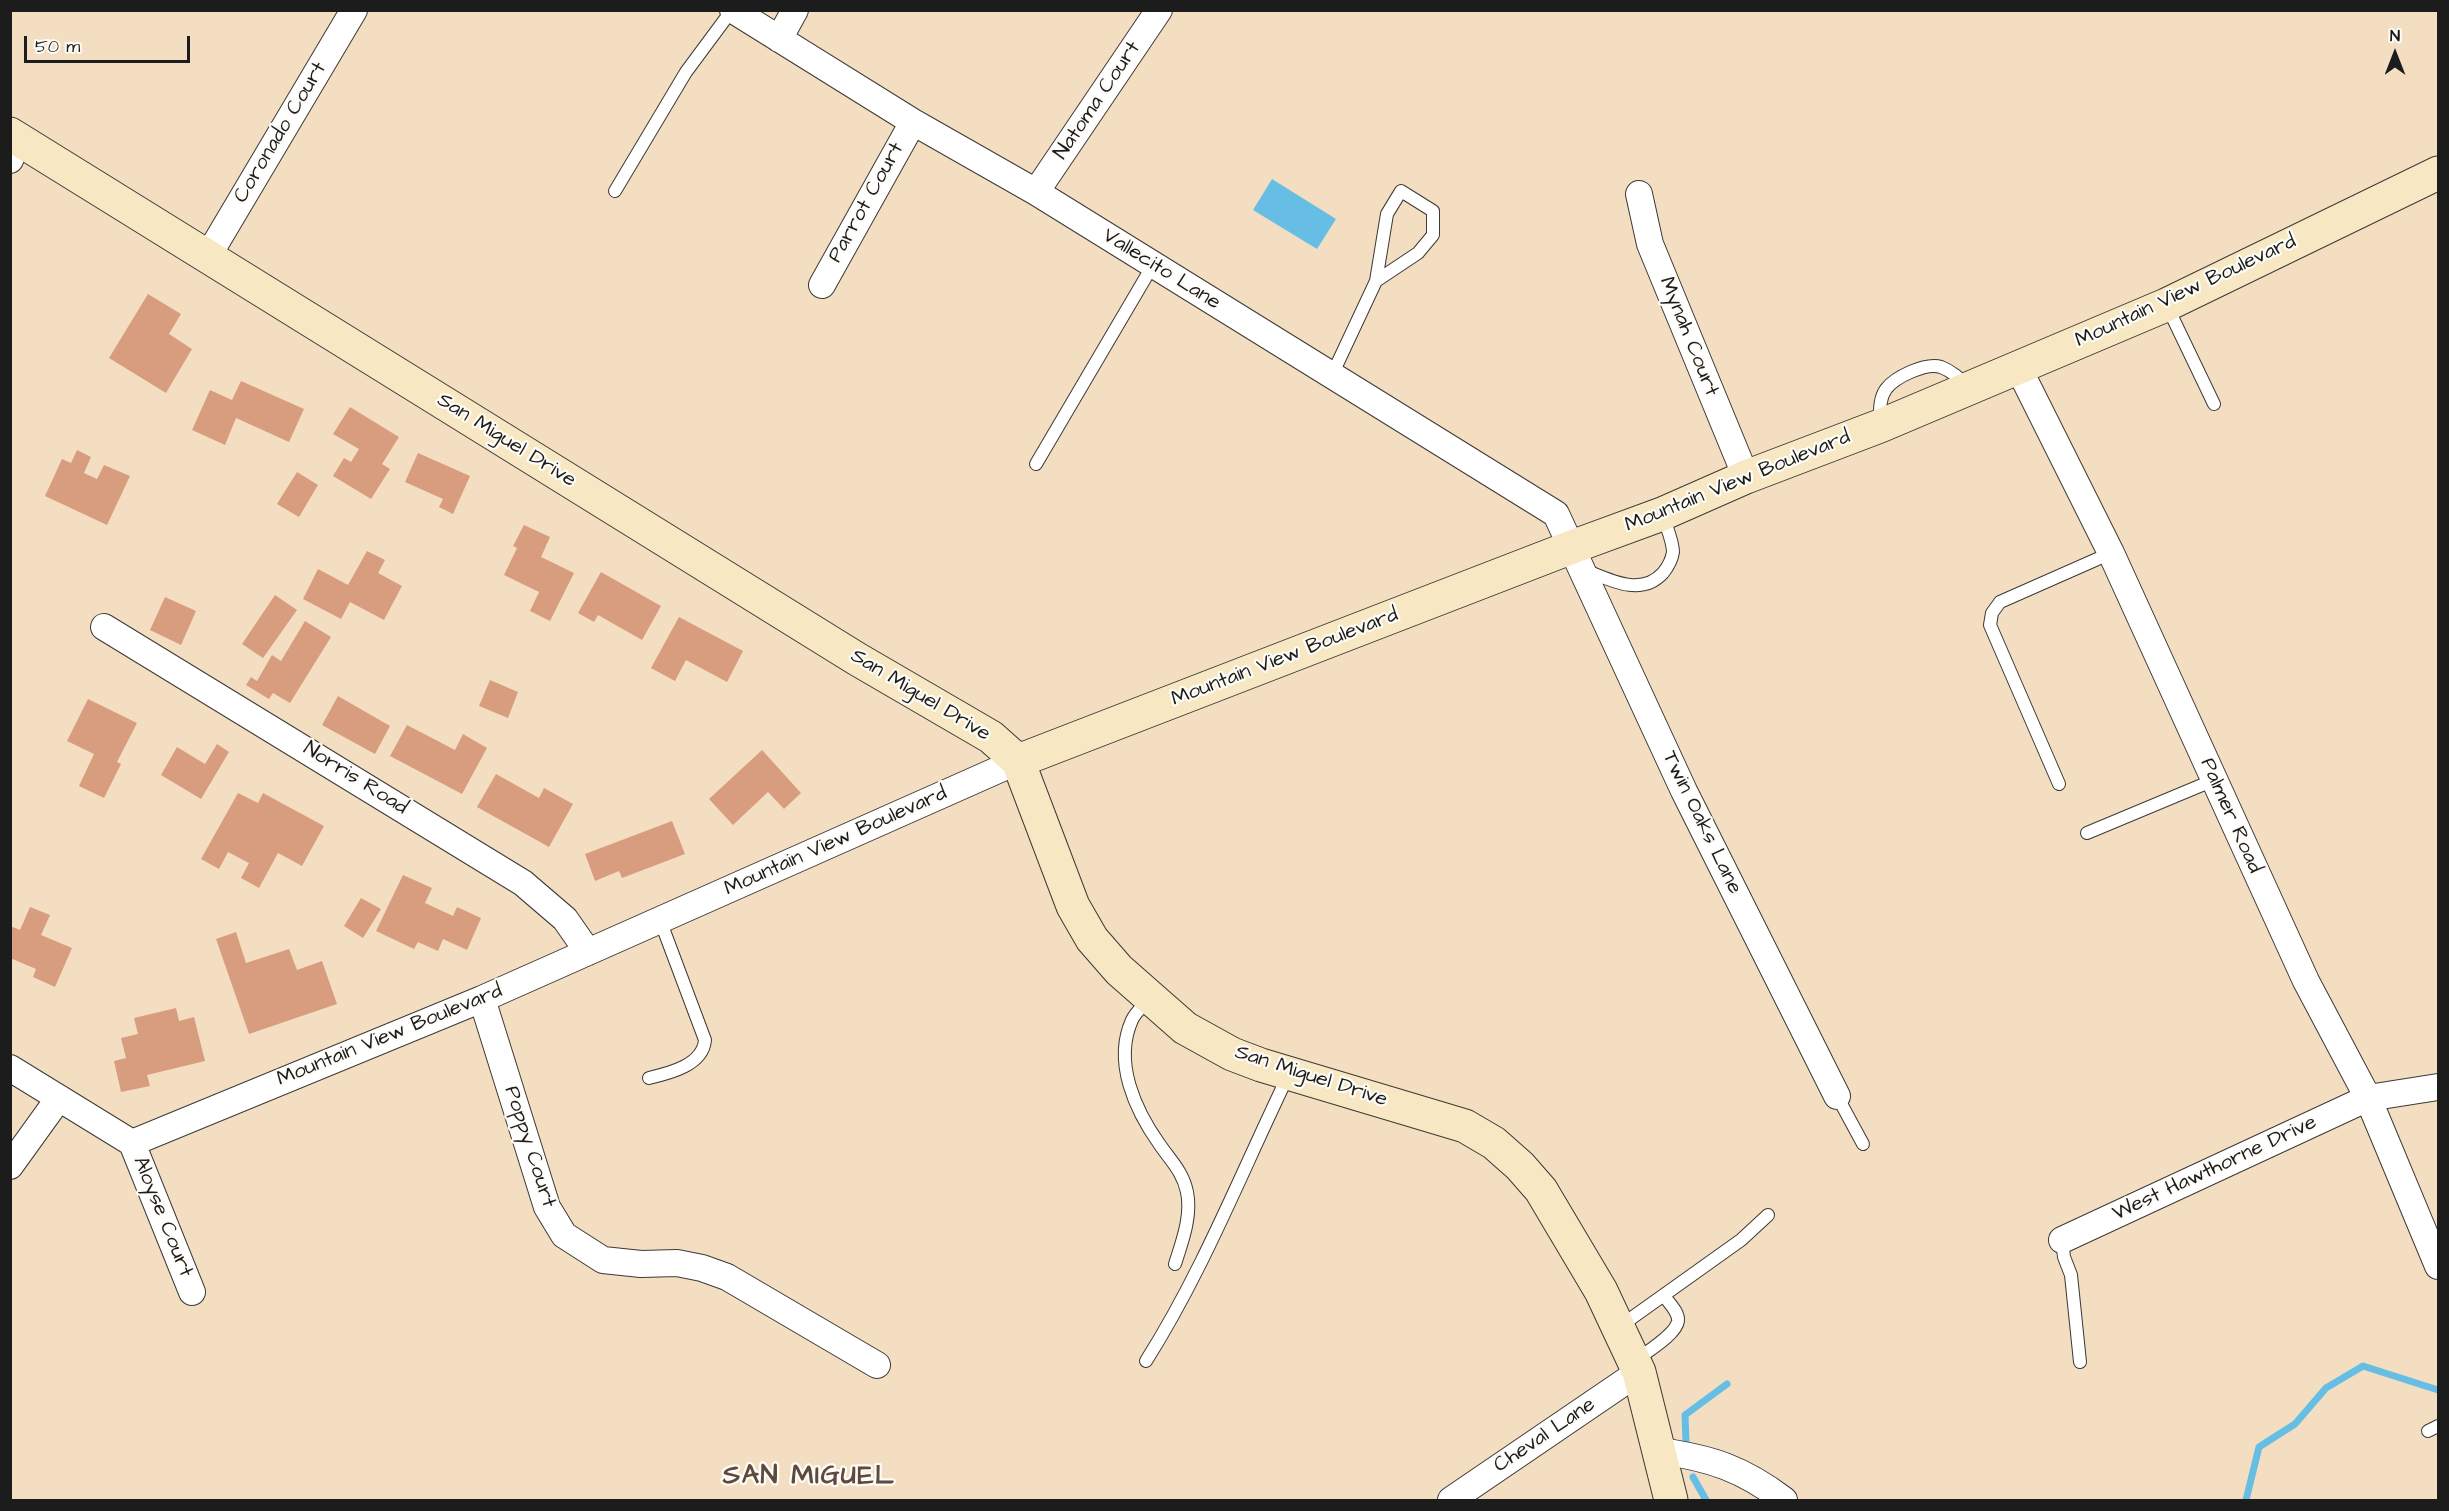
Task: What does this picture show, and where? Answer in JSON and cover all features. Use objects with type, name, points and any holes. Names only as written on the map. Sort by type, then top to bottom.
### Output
[{"type":"street","name":"Coronado Court","points":[[208,256],[354,10]]},
{"type":"street","name":"Vallecito Lane","points":[[732,10],[913,122],[1036,192],[1556,514],[1575,557]]},
{"type":"street","points":[[780,39],[795,10]]},
{"type":"street","name":"Natoma Court","points":[[1036,192],[1159,10]]},
{"type":"street","name":"Parrot Court","points":[[822,285],[913,122]]},
{"type":"street","name":"San Miguel Drive","points":[[13,144],[208,256],[857,659],[991,737],[1018,762],[1073,906],[1092,939],[1119,970],[1185,1028],[1233,1054],[1288,1075],[1465,1126],[1494,1143],[1520,1166],[1541,1190],[1600,1291],[1636,1367],[1660,1451],[1671,1500]]},
{"type":"street","name":"Mountain View Boulevard","points":[[132,1143],[482,999],[1018,762],[1575,557],[1662,514],[1746,477],[1880,426],[2166,305],[2439,173]]},
{"type":"street","name":"Mynah Court","points":[[1640,194],[1650,243],[1746,477]]},
{"type":"street","name":"Palmer Road","points":[[2018,367],[2111,553],[2306,981],[2368,1098],[2439,1266]]},
{"type":"street","name":"Twin Oaks Lane","points":[[1575,557],[1684,791],[1837,1096]]},
{"type":"street","name":"Norris Road","points":[[104,627],[523,883],[565,919],[588,951]]},
{"type":"street","name":"Poppy Court","points":[[482,999],[547,1207],[564,1235],[603,1260],[641,1264],[677,1263],[702,1268],[727,1277],[877,1365]]},
{"type":"street","points":[[10,1068],[132,1143]]},
{"type":"street","name":"West Hawthorne Drive","points":[[2062,1240],[2368,1098],[2439,1087]]},
{"type":"street","points":[[10,1166],[59,1098]]},
{"type":"street","name":"Aloyse Court","points":[[132,1143],[192,1292]]},
{"type":"street","name":"Cheval Lane","points":[[1451,1500],[1636,1367]]},
{"type":"street","points":[[1660,1451],[1698,1456],[1729,1467],[1763,1484],[1784,1500]]},
{"type":"lane","points":[[615,191],[686,72],[732,10]]},
{"type":"lane","points":[[1332,375],[1376,281],[1387,214],[1401,191],[1434,211],[1433,235],[1418,254],[1376,281]]},
{"type":"lane","points":[[1036,464],[1153,265]]},
{"type":"lane","points":[[2166,305],[2214,404]]},
{"type":"lane","points":[[1575,557],[1620,583],[1640,587],[1655,582],[1667,568],[1673,552],[1662,514]]},
{"type":"lane","points":[[2059,784],[1990,626],[1990,619],[2001,602],[2111,553]]},
{"type":"lane","points":[[2087,833],[2214,780]]},
{"type":"lane","points":[[649,1078],[676,1072],[691,1062],[704,1048],[705,1040],[660,920]]},
{"type":"lane","points":[[1150,998],[1132,1020],[1124,1053],[1126,1074],[1137,1105],[1158,1143],[1180,1171],[1187,1194],[1184,1237],[1175,1264]]},
{"type":"lane","points":[[1146,1361],[1173,1318],[1200,1265],[1288,1075]]},
{"type":"lane","points":[[1837,1096],[1863,1144]]},
{"type":"lane","points":[[1618,1328],[1741,1240],[1768,1215]]},
{"type":"lane","points":[[2062,1240],[2064,1257],[2071,1275],[2080,1362]]},
{"type":"lane","points":[[1636,1367],[1671,1334],[1678,1322],[1677,1313],[1664,1296]]},
{"type":"water","points":[[1272,179],[1336,219],[1317,249],[1253,210]]},
{"type":"building","points":[[148,294],[181,314],[169,334],[192,349],[166,393],[109,358]]},
{"type":"building","points":[[241,381],[304,409],[289,442],[236,418],[225,445],[192,430],[210,390],[232,400]]},
{"type":"building","points":[[350,407],[399,437],[382,464],[390,469],[371,499],[333,476],[344,458],[351,462],[359,449],[333,434]]},
{"type":"building","points":[[77,450],[91,457],[84,473],[97,479],[104,465],[130,476],[107,525],[45,496],[62,459],[71,463]]},
{"type":"building","points":[[418,453],[470,476],[453,514],[439,507],[443,499],[405,482]]},
{"type":"building","points":[[297,472],[318,485],[299,517],[277,504]]},
{"type":"building","points":[[524,525],[550,537],[541,557],[574,573],[550,621],[530,611],[539,592],[504,575],[517,548],[513,546]]},
{"type":"building","points":[[367,551],[385,560],[378,573],[402,586],[384,620],[350,602],[341,619],[303,599],[318,569],[348,585]]},
{"type":"building","points":[[601,572],[661,606],[642,640],[598,615],[594,622],[578,613]]},
{"type":"building","points":[[275,595],[297,610],[263,658],[242,644]]},
{"type":"building","points":[[165,597],[196,611],[181,645],[150,630]]},
{"type":"building","points":[[679,617],[743,651],[727,682],[686,660],[675,681],[651,668]]},
{"type":"building","points":[[305,621],[331,637],[290,703],[273,693],[269,699],[246,685],[251,677],[257,681],[272,655],[281,661]]},
{"type":"building","points":[[490,680],[518,692],[508,718],[479,706]]},
{"type":"building","points":[[338,696],[390,726],[375,754],[322,725]]},
{"type":"building","points":[[88,699],[137,723],[117,762],[121,764],[104,798],[79,786],[94,754],[67,741]]},
{"type":"building","points":[[407,725],[455,750],[463,734],[487,748],[462,794],[390,756]]},
{"type":"building","points":[[217,744],[229,752],[201,799],[161,775],[177,747],[205,764]]},
{"type":"building","points":[[762,750],[801,793],[784,809],[768,792],[733,825],[709,799]]},
{"type":"building","points":[[496,774],[539,798],[544,788],[573,804],[549,847],[477,807]]},
{"type":"building","points":[[238,793],[258,803],[263,793],[324,826],[302,866],[278,853],[259,888],[241,878],[249,863],[228,852],[219,869],[201,859]]},
{"type":"building","points":[[672,821],[685,854],[622,878],[619,871],[595,881],[585,854]]},
{"type":"building","points":[[403,875],[432,888],[425,903],[453,916],[457,907],[481,918],[467,950],[443,939],[438,951],[418,942],[414,949],[376,931]]},
{"type":"building","points":[[361,898],[381,909],[363,938],[344,926]]},
{"type":"building","points":[[30,907],[50,915],[41,935],[72,948],[55,987],[33,977],[36,969],[10,958],[10,926],[20,930]]},
{"type":"building","points":[[236,932],[246,963],[289,949],[297,970],[322,961],[337,1004],[249,1034],[216,939]]},
{"type":"building","points":[[176,1008],[179,1021],[194,1017],[205,1061],[147,1075],[150,1086],[121,1092],[114,1061],[126,1058],[121,1038],[138,1034],[134,1018]]},
{"type":"waterway","points":[[2246,1500],[2259,1447],[2295,1424],[2326,1388],[2363,1366],[2438,1390]]},
{"type":"waterway","points":[[1686,1442],[1685,1415],[1727,1384]]},
{"type":"waterway","points":[[1693,1477],[1706,1500]]},
{"type":"district","name":"SAN MIGUEL","points":[[809,1477]]}]
